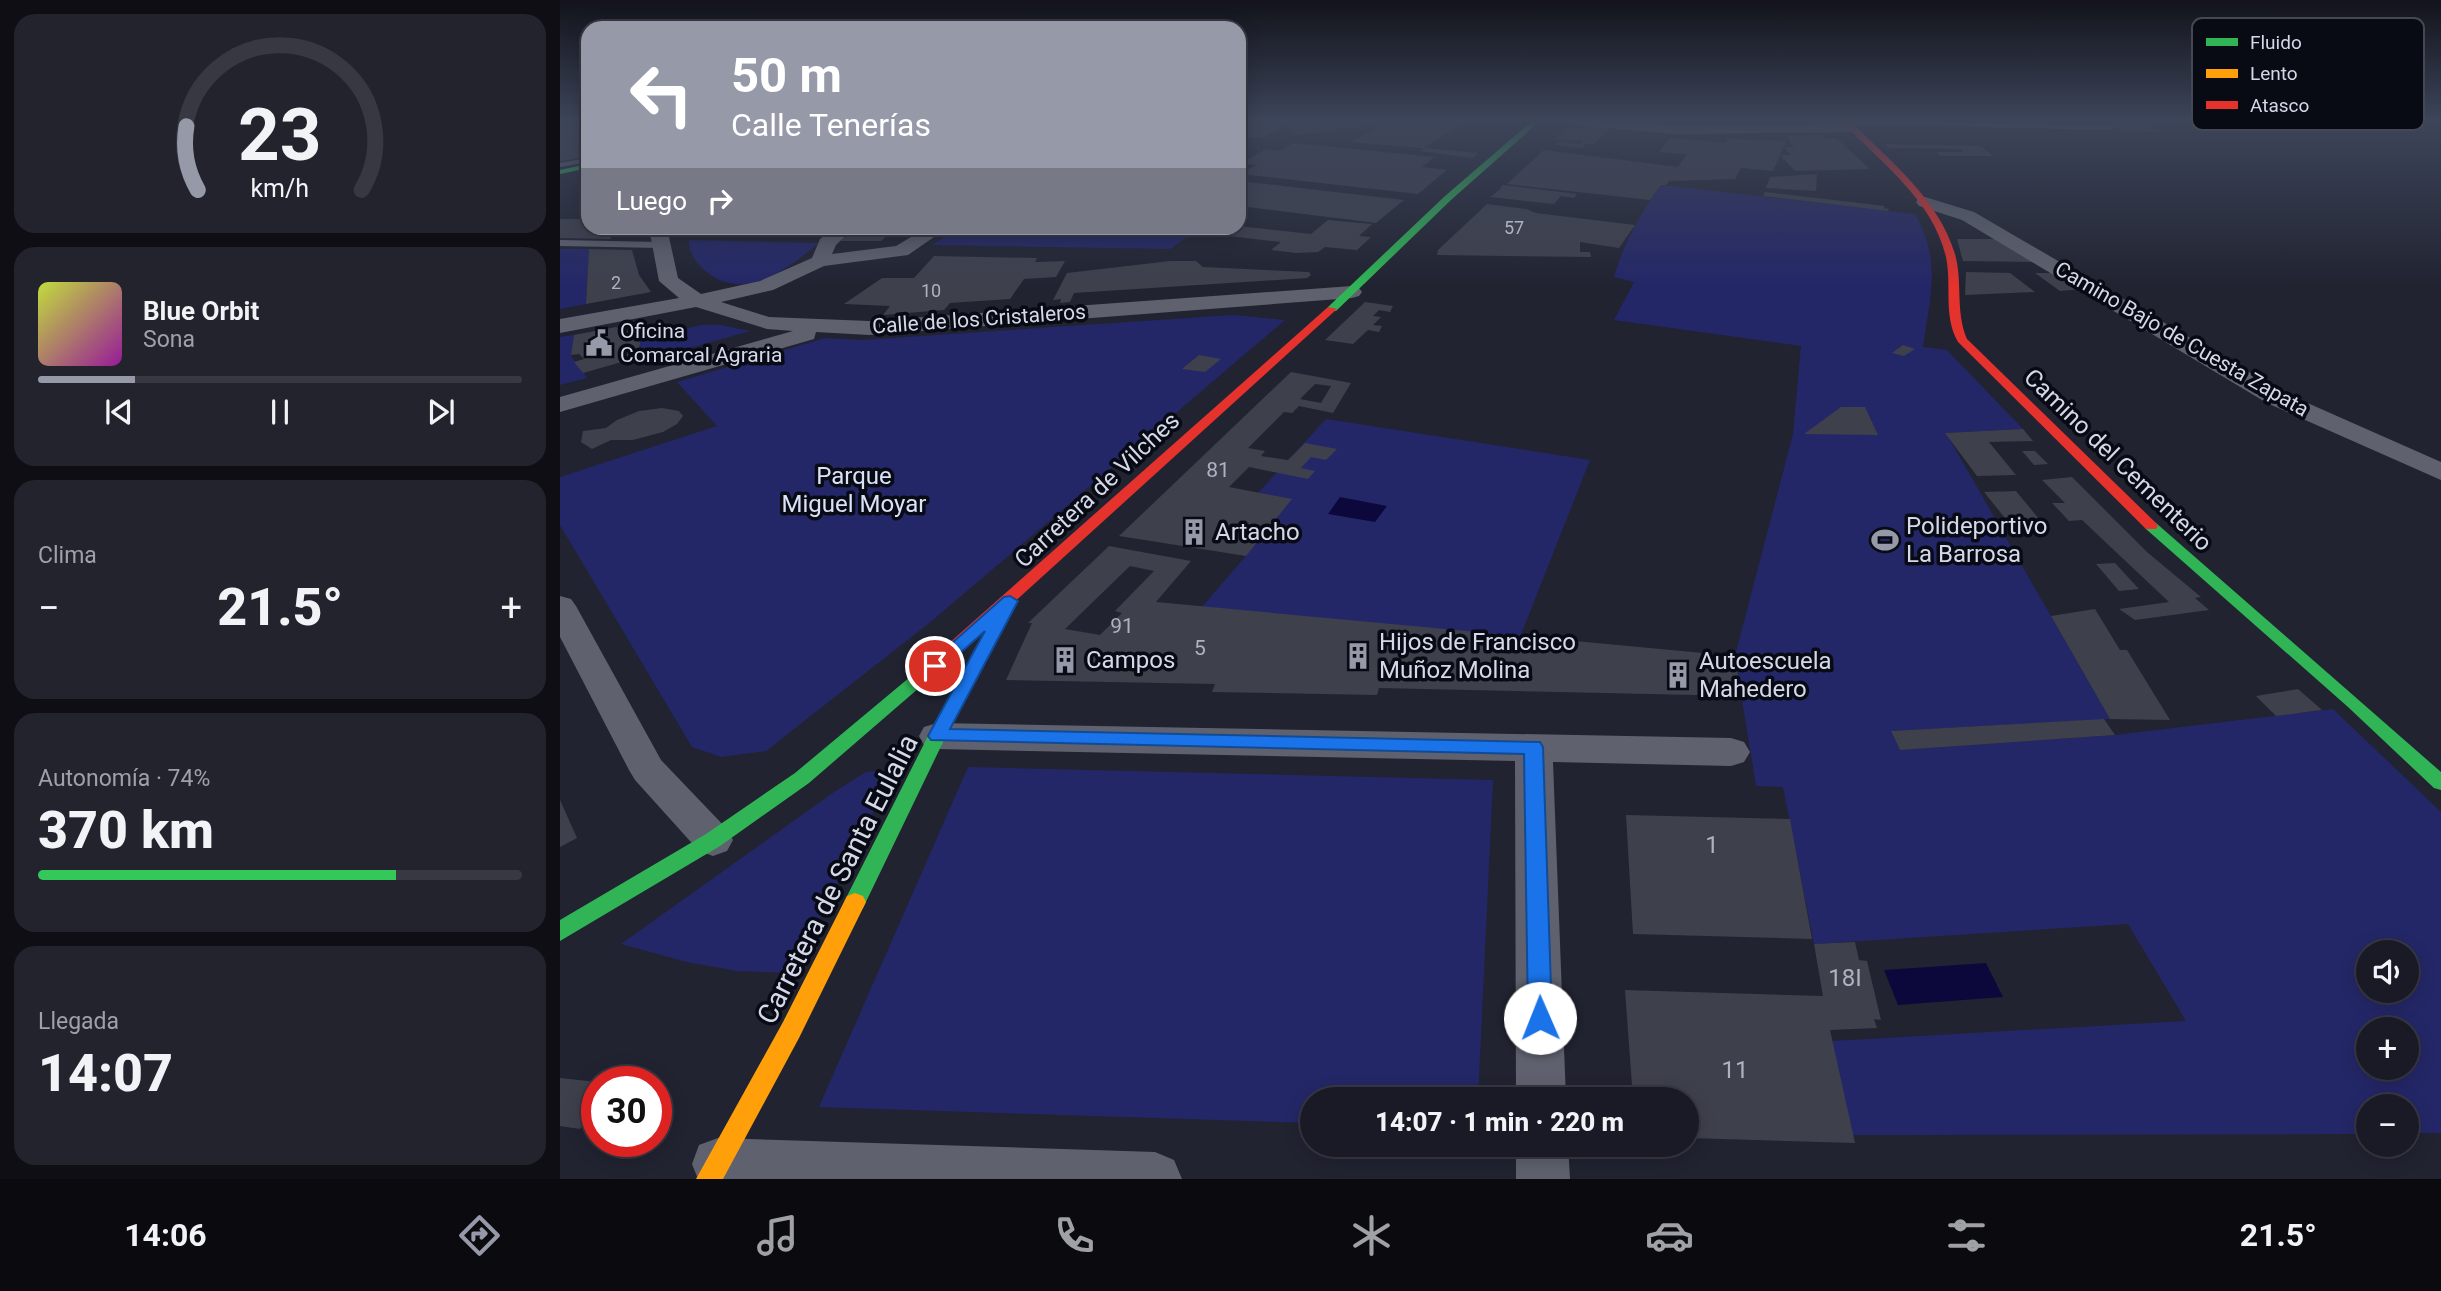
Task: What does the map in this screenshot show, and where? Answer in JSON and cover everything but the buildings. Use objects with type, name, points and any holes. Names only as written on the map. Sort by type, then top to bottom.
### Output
[{"type":"street","name":"Carretera de Vilches","points":[[560,931],[713,840],[802,778],[1010,601],[1238,390],[1352,292],[1473,176]]},
{"type":"street","name":"Camino del Cementerio","points":[[1904,176],[1925,202],[1950,255],[1954,271],[1952,319],[1955,331],[1962,340],[2139,516],[2354,703],[2441,783]]},
{"type":"street","name":"Camino Bajo de Cuesta Zapata","points":[[1925,202],[1968,216],[2276,398],[2441,472]]},
{"type":"street","points":[[820,261],[827,243],[836,235]]},
{"type":"street","points":[[560,326],[766,286],[820,261],[901,251],[927,235]]},
{"type":"street","name":"Calle de los Cristaleros","points":[[659,236],[669,281],[697,301],[767,323],[869,328],[1352,292]]},
{"type":"street","points":[[560,405],[831,327]]},
{"type":"street","name":"Carretera de Santa Eulalia","points":[[713,1171],[791,1030],[937,736],[1010,601]]},
{"type":"street","points":[[560,606],[648,770],[713,840]]},
{"type":"street","points":[[937,736],[1731,752]]},
{"type":"street","points":[[1534,747],[1541,1087]]},
{"type":"street","points":[[1542,1157],[1543,1179]]},
{"type":"street","points":[[713,1171],[862,1171],[1155,1179]]},
{"type":"lane","points":[[560,243],[659,236]]},
{"type":"green space","points":[[1661,185],[1915,214],[1929,248],[1932,279],[1923,347],[1947,350],[2023,429],[1946,433],[2110,719],[1891,731],[1900,750],[2115,735],[2333,709],[2441,812],[2441,1133],[2419,1133],[2419,1094],[2356,1094],[2356,1134],[1852,1135],[1832,1041],[2186,1021],[2128,924],[1814,944],[1783,787],[1756,786],[1735,656],[1793,434],[1801,346],[1614,320],[1634,282],[1614,277],[1622,253]]},
{"type":"green space","points":[[948,235],[1190,235],[1170,249],[932,245]]},
{"type":"green space","points":[[689,240],[819,243],[779,272],[749,283],[734,284],[718,279],[703,269],[693,256]]},
{"type":"green space","points":[[560,249],[589,249],[586,304],[560,309]]},
{"type":"green space","name":"Parque Miguel Moyar","points":[[1233,315],[1285,320],[933,620],[766,751],[721,757],[692,747],[560,525],[560,477],[717,426],[677,382],[825,338],[862,340]]},
{"type":"green space","points":[[701,325],[721,325],[750,331],[640,362],[640,340]]},
{"type":"green space","points":[[574,335],[571,356],[587,378],[560,385],[560,337]]},
{"type":"green space","points":[[1326,419],[1590,460],[1520,637],[1201,608],[1246,556],[1258,493]]},
{"type":"green space","points":[[968,767],[1493,780],[1479,1087],[1300,1087],[1300,1123],[819,1107]]},
{"type":"green space","points":[[883,770],[891,777],[792,973],[737,971],[687,962],[621,944],[834,792],[866,772]]},
{"type":"shaded area","points":[[1340,497],[1387,506],[1375,522],[1328,514]]},
{"type":"shaded area","points":[[1986,963],[2003,997],[1898,1005],[1884,970]]},
{"type":"traffic: fast","points":[[1332,309],[1473,176]]},
{"type":"traffic: fast","points":[[2151,526],[2354,703],[2441,783]]},
{"type":"traffic: fast","points":[[855,902],[937,736],[1010,601]]},
{"type":"traffic: fast","points":[[560,931],[713,840],[802,778],[928,671]]},
{"type":"traffic: slow","points":[[709,1179],[791,1030],[855,902]]},
{"type":"traffic: jam","points":[[1902,176],[1921,197],[1943,234],[1952,266],[1955,319],[1962,340],[2151,526]]},
{"type":"traffic: jam","points":[[928,671],[1332,309]]},
{"type":"place","name":"Oficina Comarcal Agraria","points":[[599,343]]},
{"type":"place","name":"Artacho","points":[[1194,532]]},
{"type":"place","name":"Polideportivo La Barrosa","points":[[1885,540]]},
{"type":"place","name":"Hijos de Francisco Muñoz Molina","points":[[1358,656]]},
{"type":"place","name":"Campos","points":[[1065,660]]},
{"type":"place","name":"Autoescuela Mahedero","points":[[1678,675]]},
{"type":"route","points":[[935,666],[1010,601],[937,736],[1534,747],[1540,1018]]}]
